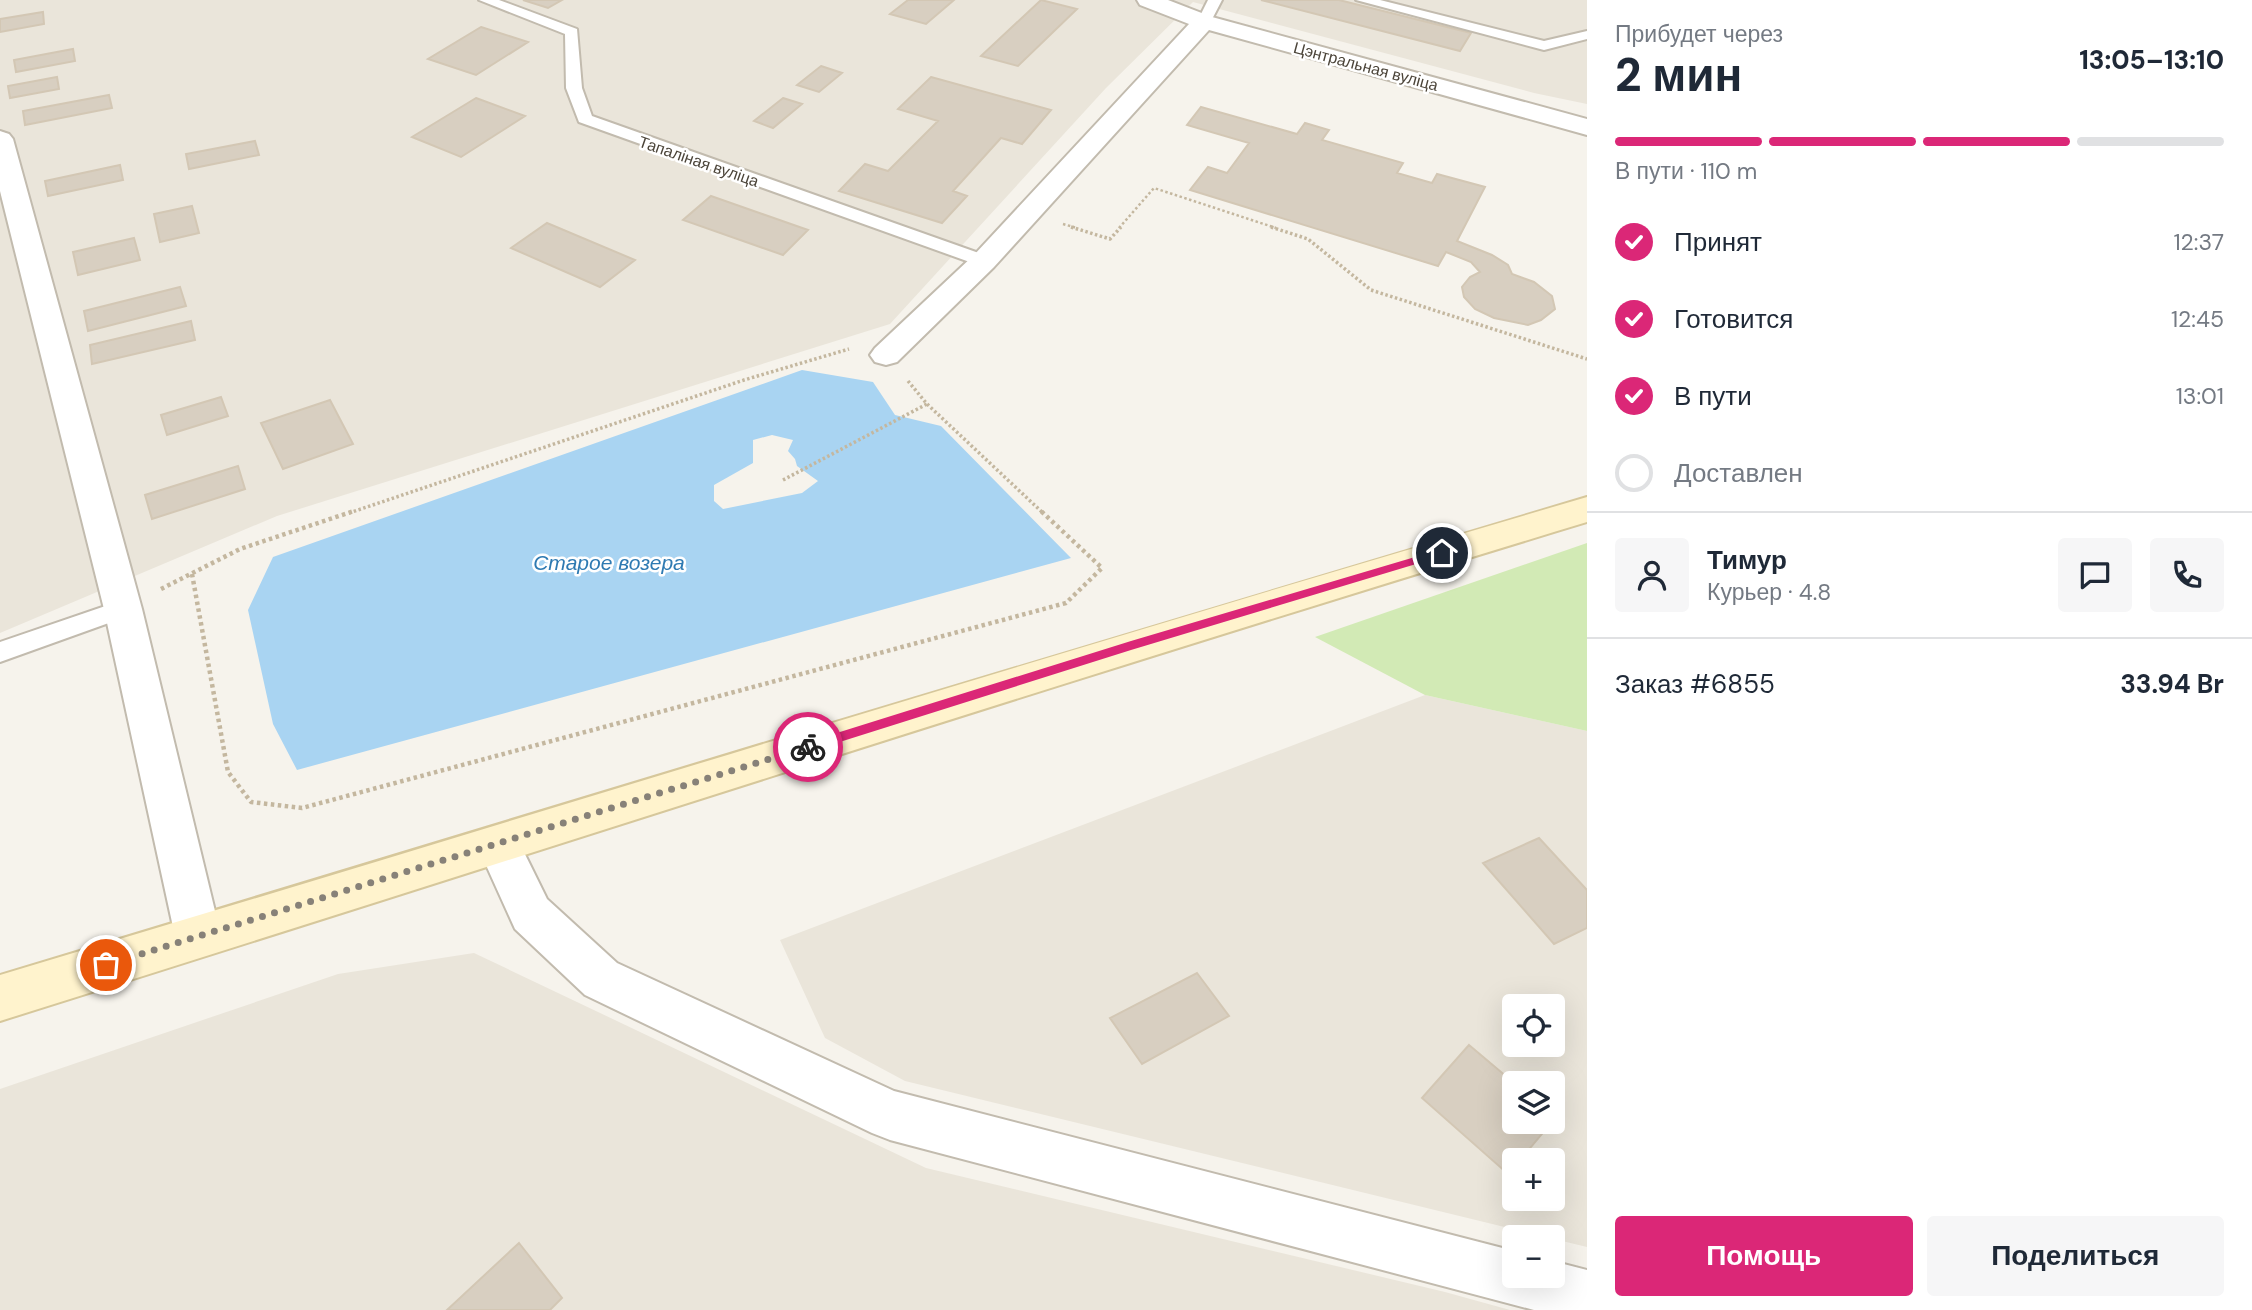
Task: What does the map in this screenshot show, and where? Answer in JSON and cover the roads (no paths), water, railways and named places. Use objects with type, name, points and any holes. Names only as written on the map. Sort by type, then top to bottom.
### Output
[{"type":"main road","points":[[0,998],[499,845],[1118,649],[1586,510]]},
{"type":"street","name":"Цэнтральная вуліца","points":[[1148,0],[1209,11],[1587,127]]},
{"type":"street","points":[[886,355],[945,302],[984,261],[1209,11]]},
{"type":"street","points":[[0,139],[123,609],[198,936]]},
{"type":"street","points":[[499,845],[531,914],[601,979],[890,1115],[1587,1297]]},
{"type":"lane","name":"Тапаліная вуліца","points":[[486,0],[572,32],[574,88],[585,120],[984,261]]},
{"type":"lane","points":[[1363,0],[1544,46],[1587,35]]},
{"type":"lane","points":[[0,652],[123,609]]},
{"type":"water","name":"Старое возера","points":[[802,370],[873,382],[895,415],[941,426],[1071,558],[297,770],[273,724],[248,610],[273,557]],"holes":[[[772,435],[793,440],[788,451],[797,466],[818,481],[802,493],[723,509],[714,501],[714,485],[753,463],[753,440]]]}]
